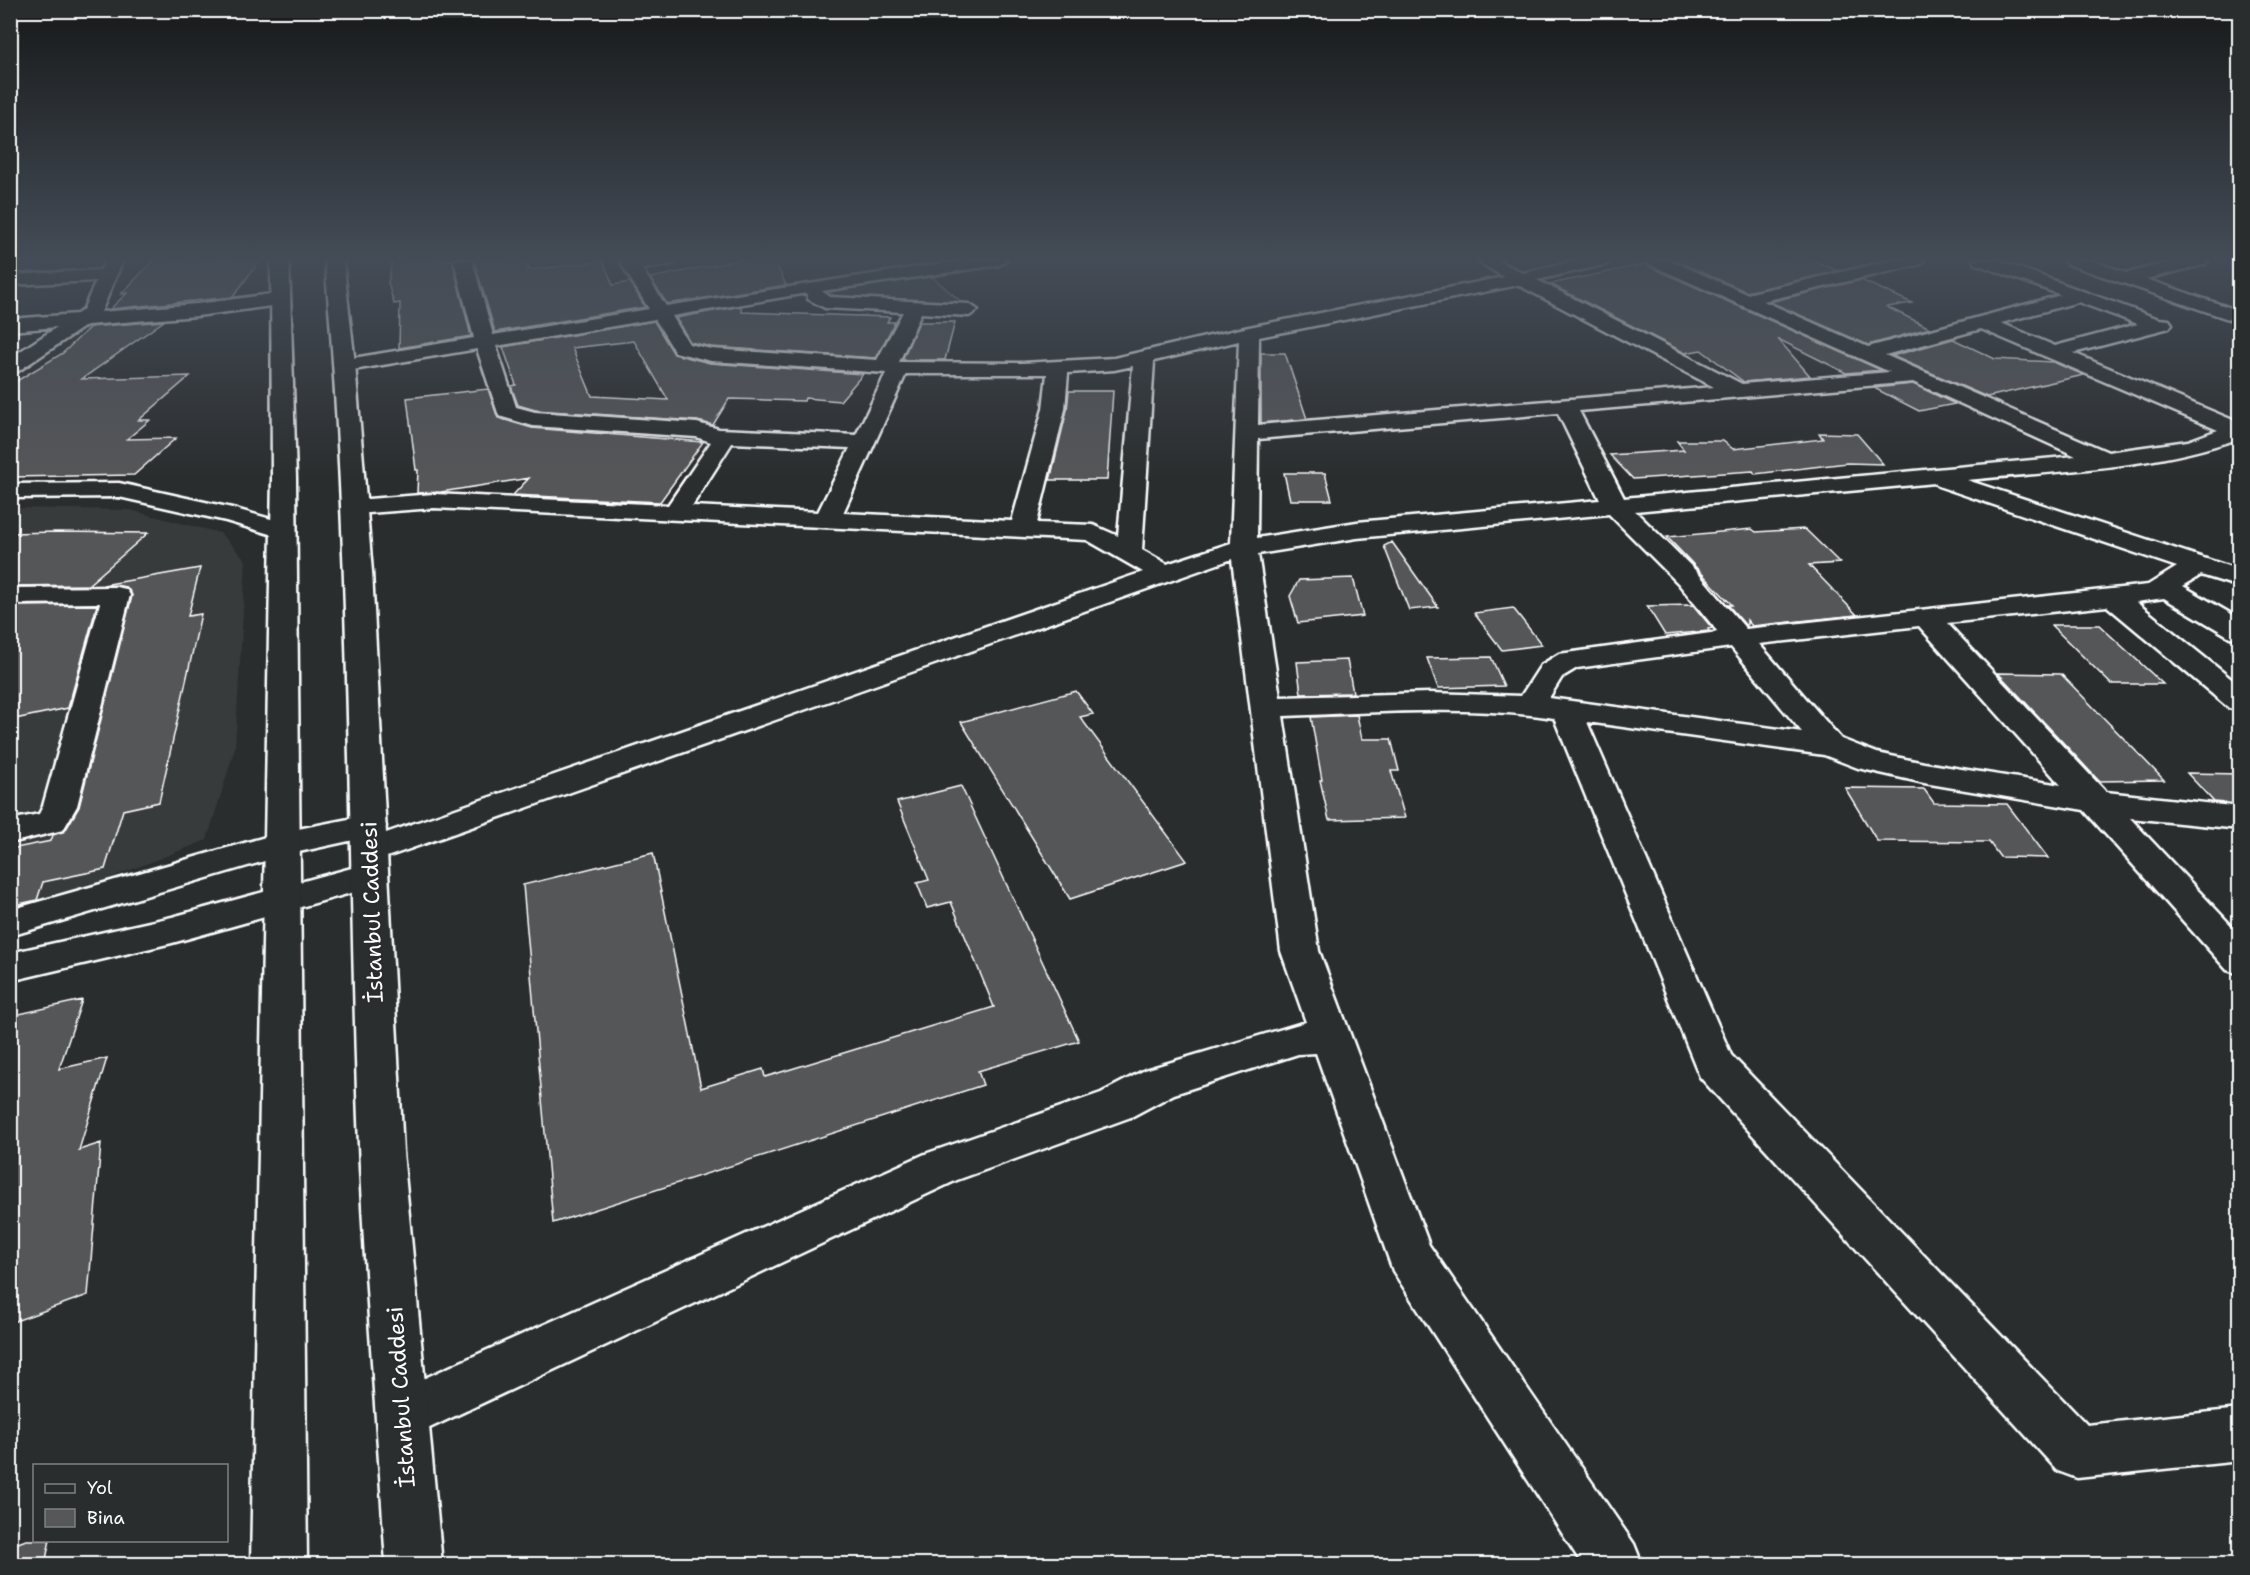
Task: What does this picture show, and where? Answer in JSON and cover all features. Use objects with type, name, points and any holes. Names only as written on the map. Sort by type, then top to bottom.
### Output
[{"type":"street","points":[[10,368],[61,334]]},
{"type":"street","points":[[279,1564],[283,897],[283,530],[280,334]]},
{"type":"street","name":"İstanbul Caddesi","points":[[343,334],[355,507],[378,1096],[414,1564]]},
{"type":"street","points":[[485,334],[490,365],[503,402],[507,411],[515,416],[697,430],[718,436],[864,442]]},
{"type":"street","points":[[347,365],[532,334]]},
{"type":"street","points":[[674,334],[682,348],[711,355],[891,367],[1058,368],[1114,364],[1247,334]]},
{"type":"street","points":[[827,520],[864,442],[904,334]]},
{"type":"street","points":[[1249,334],[1244,548],[1300,951],[1410,1256],[1614,1564]]},
{"type":"street","points":[[1627,334],[1739,391]]},
{"type":"street","points":[[1820,334],[2104,460]]},
{"type":"street","points":[[1866,354],[1940,334]]},
{"type":"street","points":[[2010,334],[2239,430]]},
{"type":"street","points":[[2054,352],[2125,334]]},
{"type":"street","points":[[1129,554],[1144,358]]},
{"type":"street","points":[[1023,529],[1054,409],[1058,368]]},
{"type":"street","points":[[1246,433],[1915,376]]},
{"type":"street","points":[[1565,405],[1616,507],[1687,577],[1830,746]]},
{"type":"street","points":[[10,967],[172,930],[283,897],[369,850],[1244,548],[1357,530],[1936,478],[2104,460],[2192,447],[2239,430]]},
{"type":"street","points":[[675,513],[722,442],[718,436]]},
{"type":"street","points":[[1936,478],[2240,579]]},
{"type":"street","points":[[10,491],[119,490],[232,515],[283,530]]},
{"type":"street","points":[[355,507],[434,501],[1093,533],[1165,574]]},
{"type":"street","points":[[2198,565],[2155,591],[1924,616],[1569,660],[1551,671],[1548,707],[1715,1065],[2078,1452],[2240,1435]]},
{"type":"street","points":[[2163,586],[2240,631]]},
{"type":"street","points":[[10,596],[116,595],[60,806],[51,822],[10,832]]},
{"type":"street","points":[[2112,596],[2240,702]]},
{"type":"street","points":[[1924,616],[2095,799],[2240,960]]},
{"type":"street","points":[[1266,707],[1430,702],[1548,707],[1830,746],[1869,761],[1924,774],[2095,799],[2129,807],[2240,818]]},
{"type":"street","points":[[10,923],[283,844],[369,850]]},
{"type":"street","points":[[403,1414],[941,1167],[1116,1105],[1160,1082],[1298,1038],[1331,1036]]},
{"type":"shaded area","points":[[10,508],[130,510],[220,533],[246,560],[235,748],[207,840],[36,907],[10,913]]},
{"type":"building","points":[[83,334],[146,334],[82,379],[190,376],[139,420],[150,420],[127,439],[176,438],[134,475],[10,477],[10,385],[63,353]]},
{"type":"building","points":[[399,334],[470,334],[471,336],[399,348]]},
{"type":"building","points":[[581,334],[662,334],[674,354],[710,363],[863,374],[840,401],[805,398],[804,401],[729,399],[713,425],[697,421],[535,410],[518,405],[511,386],[516,385],[503,347]],"holes":[[[634,341],[668,400],[592,396],[572,348]]]},
{"type":"building","points":[[685,334],[889,334],[876,358],[711,347],[690,342]]},
{"type":"building","points":[[914,334],[952,334],[945,360],[902,360]]},
{"type":"building","points":[[1647,334],[1799,334],[1881,370],[1846,373],[1778,339],[1810,376],[1744,382],[1701,350],[1685,353]]},
{"type":"building","points":[[1842,334],[1910,334],[1868,345]]},
{"type":"building","points":[[1953,339],[1995,359],[2053,362],[2084,375],[1987,397],[1892,356]]},
{"type":"building","points":[[1261,353],[1285,353],[1307,419],[1261,423]]},
{"type":"building","points":[[1913,384],[1955,404],[1919,411],[1874,388]]},
{"type":"building","points":[[488,389],[498,418],[532,428],[703,442],[660,502],[513,495],[529,478],[441,492],[417,493],[418,470],[416,470],[407,398]]},
{"type":"building","points":[[1069,391],[1113,391],[1107,480],[1050,480],[1067,410]]},
{"type":"building","points":[[1819,433],[1857,434],[1883,464],[1847,463],[1755,474],[1753,471],[1633,479],[1610,455],[1684,450],[1677,441],[1723,441],[1733,449],[1823,439]]},
{"type":"building","points":[[1284,473],[1325,473],[1332,500],[1290,500]]},
{"type":"building","points":[[1752,529],[1756,532],[1805,529],[1840,563],[1809,565],[1857,615],[1752,626],[1747,620],[1747,627],[1728,605],[1732,605],[1667,537]]},
{"type":"building","points":[[10,533],[148,533],[88,585],[10,586]]},
{"type":"building","points":[[1392,542],[1438,607],[1409,610],[1384,546]]},
{"type":"building","points":[[200,568],[188,616],[201,614],[159,802],[123,810],[105,869],[43,882],[37,900],[10,906],[10,849],[51,841],[53,835],[65,831],[79,807],[132,596],[126,587],[103,585]]},
{"type":"building","points":[[1353,578],[1363,616],[1298,623],[1290,596],[1299,580]]},
{"type":"building","points":[[97,605],[68,708],[10,720],[10,606]]},
{"type":"building","points":[[1693,605],[1712,628],[1708,629],[1709,631],[1665,635],[1647,606]]},
{"type":"building","points":[[1513,608],[1542,645],[1502,650],[1474,613]]},
{"type":"building","points":[[2051,625],[2099,625],[2163,684],[2111,684]]},
{"type":"building","points":[[1491,657],[1504,686],[1438,688],[1427,658]]},
{"type":"building","points":[[1347,660],[1353,693],[1301,694],[1297,662]]},
{"type":"building","points":[[1998,673],[2061,674],[2164,780],[2099,781]]},
{"type":"building","points":[[1076,691],[1093,714],[1080,717],[1187,861],[1070,899],[961,722]]},
{"type":"building","points":[[1357,715],[1362,739],[1391,739],[1399,771],[1391,771],[1405,818],[1329,820],[1320,780],[1322,780],[1311,717]]},
{"type":"building","points":[[2187,773],[2240,774],[2240,804],[2214,802]]},
{"type":"building","points":[[961,786],[1079,1041],[978,1071],[983,1085],[553,1223],[523,885],[653,853],[701,1088],[763,1069],[765,1077],[994,1007],[951,902],[927,908],[917,883],[929,880],[897,802]]},
{"type":"building","points":[[1845,788],[1924,789],[1934,803],[2007,804],[2048,858],[2000,857],[1989,842],[1877,841]]},
{"type":"building","points":[[82,1000],[59,1069],[107,1058],[79,1150],[101,1143],[88,1295],[10,1323],[10,1016]]},
{"type":"building","points":[[26,1540],[50,1542],[45,1564],[10,1564],[10,1546]]}]
